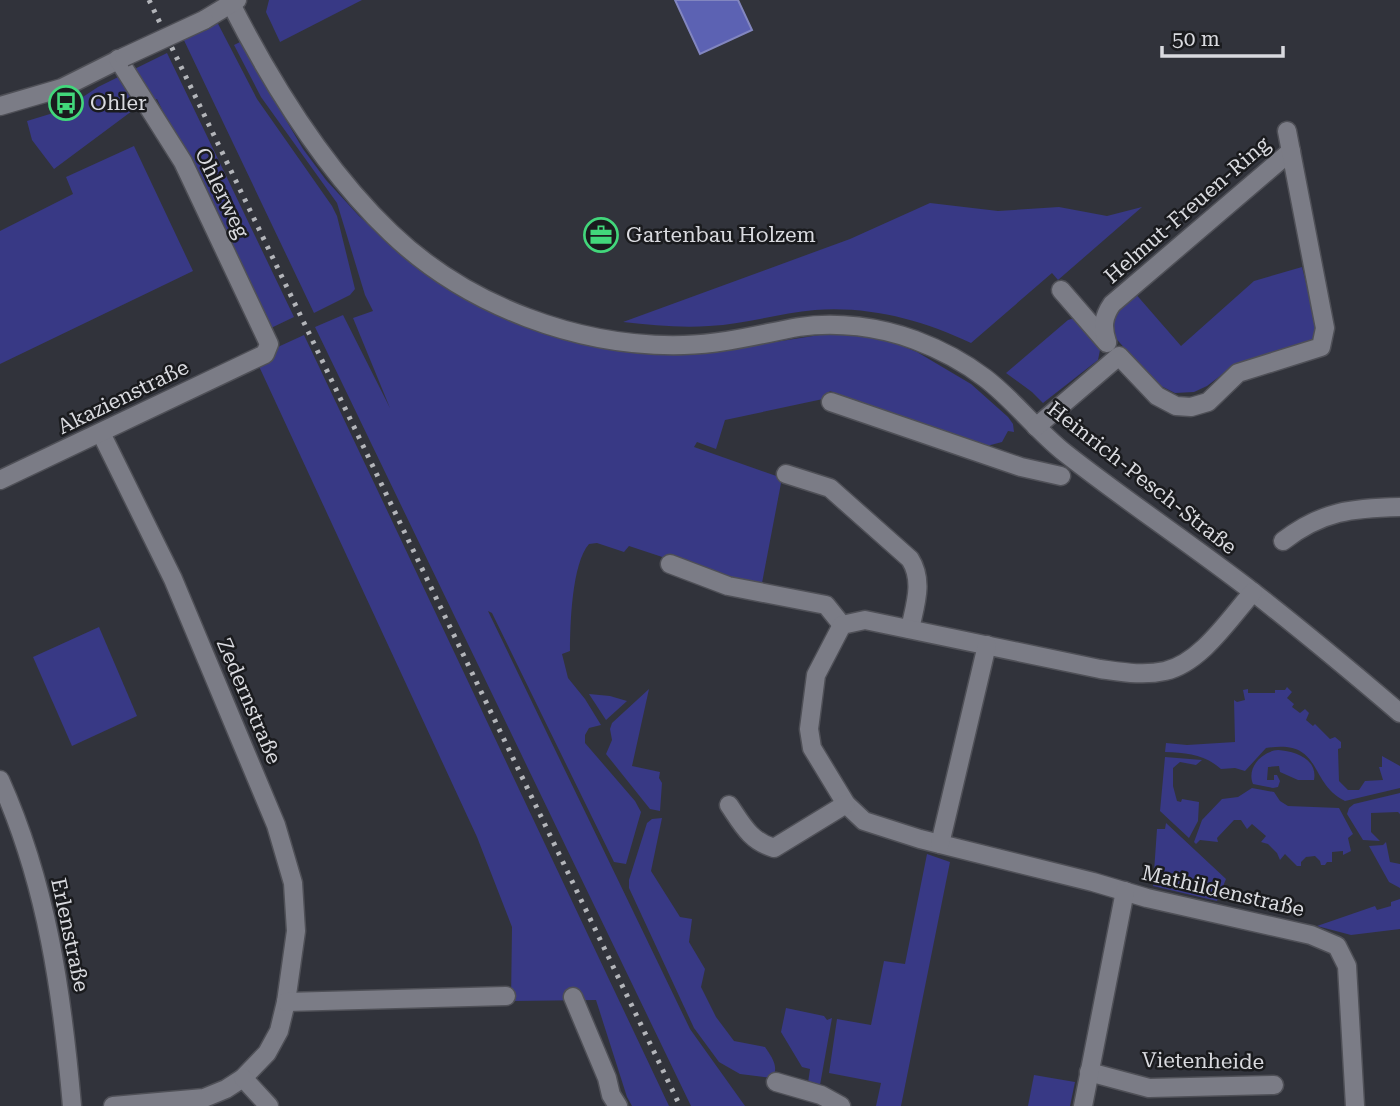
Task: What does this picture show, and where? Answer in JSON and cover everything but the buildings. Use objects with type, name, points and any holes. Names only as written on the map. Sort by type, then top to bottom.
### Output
[{"type":"street","points":[[0,106],[62,88],[204,20],[232,1]]},
{"type":"street","name":"Heinrich-Pesch-Straße","points":[[232,1],[269,75],[351,191],[391,234],[434,267],[488,301],[528,318],[577,333],[618,342],[651,345],[687,345],[754,338],[802,327],[870,328],[913,339],[956,359],[987,379],[1063,452],[1253,592],[1400,713]]},
{"type":"street","name":"Ohlerweg","points":[[121,58],[183,162],[269,344],[265,354]]},
{"type":"street","name":"Helmut-Freuen-Ring","points":[[1060,290],[1157,396],[1176,406],[1191,407],[1208,402],[1238,373],[1321,347],[1325,328],[1287,131]]},
{"type":"street","name":"Helmut-Freuen-Ring","points":[[1107,342],[1103,330],[1105,315],[1112,304],[1291,151]]},
{"type":"street","name":"Akazienstraße","points":[[0,480],[265,354]]},
{"type":"street","points":[[1036,427],[1119,356]]},
{"type":"street","points":[[831,402],[1021,467],[1061,476]]},
{"type":"street","name":"Zedernstraße","points":[[101,433],[173,579],[276,825],[293,883],[296,931],[279,1031],[267,1053],[243,1078],[204,1098],[113,1106]]},
{"type":"street","points":[[786,474],[830,488],[910,559],[916,570],[918,589],[910,629]]},
{"type":"street","points":[[1283,541],[1300,528],[1324,516],[1366,508],[1400,507]]},
{"type":"street","points":[[670,564],[728,586],[826,605],[842,625],[865,620],[1100,669],[1136,674],[1166,671],[1204,648],[1253,592]]},
{"type":"street","name":"Mathildenstraße","points":[[842,625],[816,675],[809,729],[813,748],[846,804],[864,821],[940,845],[1147,898],[1311,935],[1337,946],[1347,966],[1355,1106]]},
{"type":"street","points":[[940,845],[987,645]]},
{"type":"street","name":"Erlenstraße","points":[[0,780],[33,870],[54,949],[65,1024],[72,1106]]},
{"type":"street","points":[[729,804],[749,835],[774,848],[846,804]]},
{"type":"street","points":[[1083,1106],[1125,891]]},
{"type":"street","points":[[286,1002],[506,996]]},
{"type":"street","points":[[573,997],[607,1078],[611,1095],[618,1106]]},
{"type":"street","name":"Vietenheide","points":[[1089,1072],[1149,1087],[1274,1085]]},
{"type":"street","points":[[243,1078],[269,1106]]},
{"type":"street","points":[[776,1082],[821,1095],[841,1106]]},
{"type":"shaded area","points":[[269,0],[362,0],[280,42],[266,12]]},
{"type":"shaded area","points":[[215,18],[257,99],[337,216],[355,289],[350,295],[314,313],[181,34]]},
{"type":"shaded area","points":[[240,42],[303,149],[326,180],[359,216],[400,252],[486,309],[716,351],[826,334],[884,339],[917,352],[971,384],[1013,424],[1014,432],[1008,431],[1002,442],[987,446],[830,391],[823,399],[725,420],[716,449],[697,442],[694,447],[782,478],[762,583],[753,587],[629,546],[624,552],[597,543],[589,544],[583,553],[576,579],[570,651],[562,654],[568,678],[601,725],[589,728],[585,743],[635,801],[641,812],[626,864],[614,862],[492,613],[488,611],[690,1029],[745,1106],[691,1106],[315,327],[343,315],[390,408],[353,318],[373,311],[365,295],[337,203],[261,97],[234,45]]},
{"type":"shaded area","points":[[167,53],[294,317],[271,328],[257,309],[157,99],[132,111],[54,169],[32,140],[27,121],[63,110],[98,87]]},
{"type":"shaded area","points":[[134,146],[193,271],[0,364],[0,231],[73,194],[66,177]]},
{"type":"shaded area","points":[[930,203],[998,211],[1059,207],[1107,216],[1142,207],[1058,280],[1052,273],[971,343],[915,321],[856,310],[815,310],[709,326],[623,322],[850,239]]},
{"type":"shaded area","points":[[1302,267],[1317,327],[1314,341],[1228,370],[1194,392],[1175,393],[1155,383],[1113,335],[1111,313],[1134,292],[1181,346],[1254,281]]},
{"type":"shaded area","points":[[1078,317],[1101,345],[1098,360],[1043,403],[1006,373],[1068,320]]},
{"type":"shaded area","points":[[304,335],[669,1106],[632,1106],[596,1000],[511,1001],[512,927],[477,837],[257,362],[280,346]]},
{"type":"shaded area","points":[[99,627],[137,716],[72,746],[33,657]]},
{"type":"shaded area","points":[[1287,687],[1292,692],[1287,698],[1294,704],[1292,707],[1300,713],[1305,709],[1309,713],[1306,720],[1313,726],[1315,724],[1330,739],[1335,737],[1341,742],[1341,748],[1338,749],[1339,781],[1348,790],[1359,790],[1365,781],[1383,780],[1379,767],[1382,767],[1382,756],[1400,766],[1400,788],[1345,801],[1333,793],[1306,756],[1297,750],[1284,747],[1266,748],[1245,771],[1235,768],[1221,769],[1195,755],[1165,752],[1166,743],[1187,745],[1235,742],[1234,700],[1245,700],[1243,690],[1248,689],[1248,693],[1275,693],[1275,690],[1285,690]]},
{"type":"shaded area","points":[[649,689],[632,766],[660,772],[660,811],[650,809],[606,754],[612,740],[612,723]]},
{"type":"shaded area","points":[[589,694],[610,696],[627,701],[606,720]]},
{"type":"shaded area","points":[[1278,750],[1298,754],[1309,762],[1314,780],[1298,780],[1280,772],[1279,766],[1268,767],[1267,780],[1274,780],[1274,775],[1277,775],[1280,781],[1278,787],[1253,784],[1252,772],[1257,761],[1267,753]]},
{"type":"shaded area","points":[[1165,757],[1202,760],[1196,765],[1180,762],[1173,768],[1173,786],[1177,801],[1181,802],[1182,799],[1199,802],[1198,821],[1189,838],[1160,811]]},
{"type":"shaded area","points":[[1252,788],[1274,792],[1280,801],[1288,806],[1339,808],[1353,834],[1348,838],[1351,851],[1343,855],[1343,851],[1332,852],[1332,862],[1325,865],[1321,865],[1315,856],[1306,857],[1301,866],[1297,866],[1285,854],[1280,860],[1268,844],[1261,842],[1266,836],[1252,824],[1247,829],[1241,820],[1234,820],[1217,838],[1218,842],[1194,842],[1202,820],[1222,799],[1238,797]]},
{"type":"shaded area","points":[[1400,793],[1400,814],[1371,813],[1371,832],[1380,841],[1363,840],[1347,814],[1349,808],[1354,804]]},
{"type":"shaded area","points":[[662,818],[651,871],[680,917],[692,919],[689,942],[705,969],[701,987],[716,1017],[734,1041],[765,1047],[775,1066],[772,1078],[740,1074],[719,1062],[694,1028],[629,888],[629,880],[647,823],[652,819]]},
{"type":"shaded area","points":[[1166,823],[1226,879],[1217,901],[1153,886],[1157,829],[1165,829]]},
{"type":"shaded area","points":[[1386,842],[1390,862],[1400,864],[1400,888],[1389,882],[1369,846],[1383,845]]},
{"type":"shaded area","points":[[927,854],[950,862],[901,1106],[876,1106],[881,1083],[829,1073],[837,1019],[871,1025],[884,961],[905,964]]},
{"type":"shaded area","points":[[1400,899],[1400,929],[1351,935],[1317,926],[1375,906],[1377,910],[1391,906],[1391,902]]},
{"type":"shaded area","points":[[786,1008],[824,1016],[827,1020],[832,1018],[820,1085],[808,1083],[810,1069],[802,1067],[781,1032]]},
{"type":"shaded area","points":[[1034,1075],[1075,1082],[1070,1106],[1028,1106]]},
{"type":"water","points":[[675,0],[738,0],[752,30],[700,54]]},
{"type":"railway","points":[[149,0],[680,1106]]},
{"type":"place","name":"Ohler","points":[[66,103]]},
{"type":"place","name":"Gartenbau Holzem","points":[[601,235]]}]
